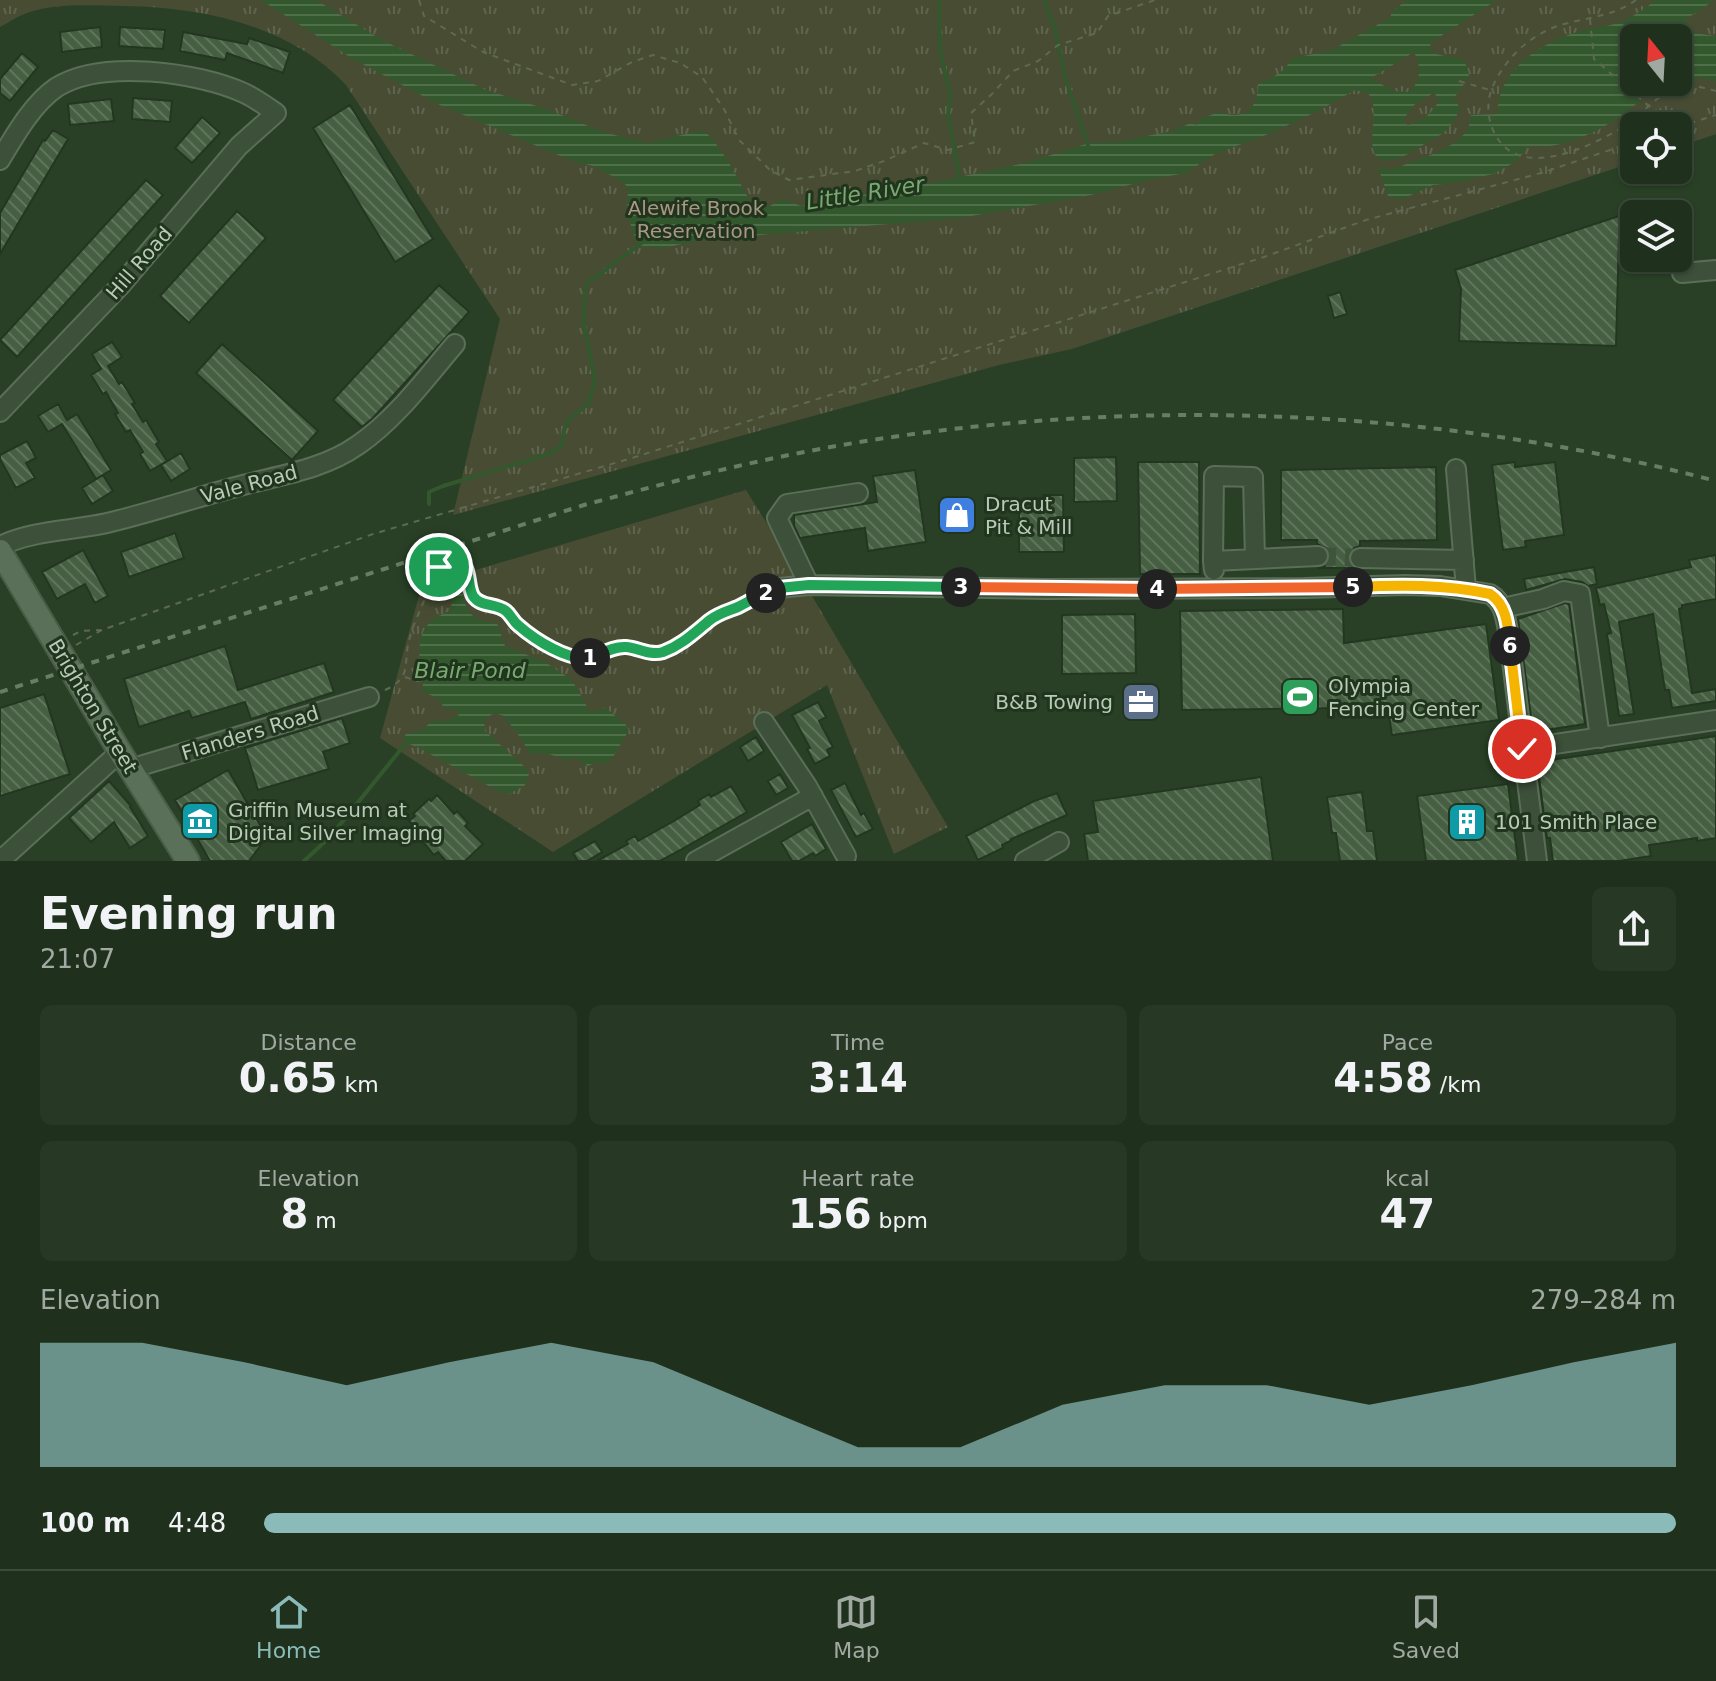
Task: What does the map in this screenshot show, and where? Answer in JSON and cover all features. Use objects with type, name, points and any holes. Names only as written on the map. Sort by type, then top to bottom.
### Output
[{"type":"main road","name":"Brighton Street","points":[[0,548],[125,761],[188,861]]},
{"type":"street","name":"Hill Road","points":[[0,160],[44,98],[75,78],[104,71],[141,70],[200,79],[243,92],[276,113],[239,146],[121,285],[0,412]]},
{"type":"street","points":[[1682,273],[1716,270]]},
{"type":"street","name":"Vale Road","points":[[0,548],[28,535],[103,524],[152,512],[331,460],[357,446],[388,420],[455,344]]},
{"type":"street","points":[[1456,469],[1466,589]]},
{"type":"street","points":[[1214,588],[1214,476],[1253,477],[1255,559]]},
{"type":"street","points":[[809,585],[777,518],[787,504],[858,493]]},
{"type":"street","points":[[1213,561],[1318,556]]},
{"type":"street","points":[[1360,558],[1464,560]]},
{"type":"street","points":[[779,588],[809,585],[1034,589],[1405,585],[1466,589],[1490,594],[1497,598],[1503,608],[1509,637],[1537,861]]},
{"type":"street","points":[[1503,608],[1564,591],[1580,594],[1600,738]]},
{"type":"street","name":"Flanders Road","points":[[125,761],[369,697]]},
{"type":"street","points":[[1522,749],[1716,720]]},
{"type":"street","points":[[764,722],[813,796],[846,856]]},
{"type":"street","points":[[3,860],[125,761]]},
{"type":"street","points":[[696,861],[813,796]]},
{"type":"street","points":[[1025,861],[1059,842]]},
{"type":"path","points":[[419,0],[424,16],[483,52],[572,85],[598,81],[632,62],[653,55],[680,63],[702,77],[724,109],[739,140],[770,170],[789,180],[855,171],[924,143],[948,150],[975,142],[971,113],[1013,71],[1038,61],[1058,45],[1097,33],[1108,16],[1155,0]]},
{"type":"path","points":[[1636,0],[1615,12],[1564,23],[1533,37],[1516,52],[1501,70],[1491,90],[1488,111],[1493,131],[1499,140],[1510,152],[1531,159],[1559,155],[1599,140],[1675,89],[1699,86],[1716,91]]},
{"type":"path","points":[[1590,18],[1594,59],[1659,112]]},
{"type":"path","points":[[1459,81],[1491,90]]},
{"type":"path","points":[[1692,122],[1716,115]]},
{"type":"path","points":[[73,645],[79,645],[102,630],[373,534],[619,462],[1264,257],[1366,220],[1528,177],[1620,147]]},
{"type":"path","points":[[369,697],[397,685],[404,676],[409,638],[424,601],[443,594],[437,570],[453,563],[468,570],[471,591],[483,604],[505,610],[517,625],[553,648],[581,659],[616,648],[657,653],[665,651],[694,635],[720,613],[779,588]]},
{"type":"path","points":[[69,639],[81,631],[102,630]]},
{"type":"path","points":[[404,676],[424,680]]},
{"type":"green space","name":"Alewife Brook Reservation","points":[[0,0],[1716,0],[1716,134],[1692,142],[1692,112],[1620,112],[1620,167],[1072,349],[999,365],[453,515],[500,319],[346,85],[299,48],[272,34],[215,16],[155,7],[88,5],[39,10],[0,27]]},
{"type":"green space","points":[[746,490],[948,827],[894,854],[827,685],[553,852],[380,738],[420,592],[425,585]]},
{"type":"water","points":[[261,0],[316,0],[382,40],[484,89],[552,111],[603,132],[647,143],[703,130],[713,140],[756,206],[770,206],[782,199],[801,206],[1025,163],[1086,144],[1112,143],[1172,131],[1193,122],[1196,125],[1203,118],[1219,112],[1243,114],[1256,100],[1258,83],[1281,72],[1294,58],[1332,50],[1391,17],[1391,12],[1407,0],[1497,0],[1430,43],[1432,52],[1465,63],[1469,77],[1460,79],[1459,83],[1464,84],[1454,98],[1460,108],[1449,127],[1397,159],[1381,159],[1375,154],[1372,145],[1372,100],[1367,93],[1355,90],[1271,133],[1215,154],[1186,173],[1091,195],[960,218],[701,240],[663,248],[641,247],[636,240],[627,214],[627,186],[618,179],[593,166],[570,160],[440,105],[353,59]],"holes":[[[1414,52],[1419,73],[1409,92],[1393,91],[1371,78]],[[1432,94],[1439,100],[1430,113],[1413,123],[1405,123],[1403,120],[1414,105]]]},
{"type":"water","points":[[1656,0],[1715,0],[1686,19],[1687,24],[1620,24],[1620,96],[1647,96],[1625,112],[1620,112],[1613,121],[1565,143],[1528,146],[1517,161],[1493,174],[1433,185],[1400,200],[1388,196],[1378,167],[1393,169],[1436,153],[1456,142],[1468,130],[1471,115],[1498,114],[1499,98],[1513,71],[1538,50],[1566,36],[1623,21]]},
{"type":"water","points":[[1692,32],[1716,36],[1716,81],[1692,79]]},
{"type":"water","name":"Blair Pond","points":[[453,567],[470,613],[480,620],[497,623],[505,646],[545,662],[572,680],[590,712],[606,708],[626,725],[629,730],[613,757],[605,764],[597,762],[588,766],[575,757],[567,760],[549,754],[529,753],[504,716],[494,713],[484,720],[485,731],[529,774],[525,785],[509,794],[406,743],[403,739],[406,734],[422,730],[432,721],[446,721],[459,715],[457,710],[444,708],[439,699],[422,691],[424,677],[428,674],[426,669],[420,668],[420,641],[424,629],[434,619],[451,610],[449,570]]},
{"type":"building","points":[[100,27],[102,47],[62,52],[60,32]]},
{"type":"building","points":[[120,27],[165,30],[163,49],[119,46]]},
{"type":"building","points":[[183,32],[247,44],[249,38],[290,52],[283,73],[227,53],[225,60],[180,51]]},
{"type":"building","points":[[22,53],[38,67],[10,101],[0,93],[0,79]]},
{"type":"building","points":[[133,98],[172,101],[170,122],[132,119]]},
{"type":"building","points":[[111,99],[114,121],[70,125],[68,104]]},
{"type":"building","points":[[350,105],[433,239],[395,262],[313,128]]},
{"type":"building","points":[[202,117],[220,133],[192,163],[175,148]]},
{"type":"building","points":[[53,130],[68,139],[0,254],[0,213],[43,140]]},
{"type":"building","points":[[146,180],[163,195],[17,357],[0,340]]},
{"type":"building","points":[[237,211],[266,238],[189,323],[160,296]]},
{"type":"building","points":[[1619,216],[1616,346],[1459,341],[1461,289],[1455,270]]},
{"type":"building","points":[[439,285],[469,312],[362,427],[333,400]]},
{"type":"building","points":[[1340,292],[1347,314],[1334,318],[1328,296]]},
{"type":"building","points":[[112,342],[122,357],[108,366],[119,384],[122,382],[143,422],[146,420],[167,461],[150,471],[130,430],[126,432],[106,392],[103,394],[91,375],[101,369],[92,354]]},
{"type":"building","points":[[222,344],[318,431],[292,460],[196,373]]},
{"type":"building","points":[[58,404],[67,420],[77,414],[111,470],[96,479],[62,424],[48,432],[38,416]]},
{"type":"building","points":[[27,441],[36,458],[26,463],[35,478],[16,488],[0,455]]},
{"type":"building","points":[[181,453],[190,469],[171,481],[161,465]]},
{"type":"building","points":[[1116,457],[1117,501],[1074,502],[1074,458]]},
{"type":"building","points":[[1138,462],[1199,462],[1200,574],[1140,574]]},
{"type":"building","points":[[1515,462],[1515,467],[1555,462],[1564,535],[1525,541],[1526,547],[1503,550],[1492,465]]},
{"type":"building","points":[[1436,467],[1437,540],[1360,541],[1360,546],[1354,548],[1348,557],[1354,568],[1318,568],[1325,566],[1330,556],[1328,549],[1317,544],[1317,540],[1281,540],[1281,470]]},
{"type":"building","points":[[915,470],[926,542],[868,551],[865,528],[800,538],[794,526],[794,515],[877,502],[873,476]]},
{"type":"building","points":[[103,475],[113,491],[92,504],[82,488]]},
{"type":"building","points":[[1043,495],[1063,495],[1064,552],[1019,552],[1019,505],[1043,504]]},
{"type":"building","points":[[175,533],[184,558],[129,577],[121,552]]},
{"type":"building","points":[[83,550],[108,596],[95,603],[85,584],[57,599],[42,572]]},
{"type":"building","points":[[1716,555],[1716,599],[1682,605],[1679,609],[1692,693],[1716,689],[1716,701],[1672,708],[1669,690],[1665,690],[1653,614],[1619,622],[1634,714],[1619,716],[1607,634],[1611,633],[1604,604],[1600,605],[1596,588],[1691,567],[1689,560]]},
{"type":"building","points":[[1594,567],[1597,584],[1588,586],[1565,579],[1526,590],[1524,579]]},
{"type":"building","points":[[1569,604],[1585,724],[1533,732],[1518,619]]},
{"type":"building","points":[[1343,609],[1344,643],[1486,624],[1499,720],[1392,735],[1387,703],[1345,704],[1345,708],[1182,710],[1180,611]]},
{"type":"building","points":[[1135,614],[1136,673],[1062,674],[1062,615]]},
{"type":"building","points":[[225,646],[238,690],[324,663],[334,692],[251,719],[245,702],[192,718],[189,711],[139,727],[124,679]]},
{"type":"building","points":[[44,694],[70,774],[0,796],[0,708]]},
{"type":"building","points":[[818,702],[826,717],[819,721],[833,747],[827,750],[830,756],[815,764],[792,715]]},
{"type":"building","points":[[342,718],[350,743],[323,752],[329,769],[258,790],[245,748]]},
{"type":"building","points":[[1716,736],[1716,838],[1649,845],[1651,856],[1619,861],[1553,861],[1537,762]]},
{"type":"building","points":[[756,737],[764,751],[748,761],[740,747]]},
{"type":"building","points":[[228,770],[267,837],[249,861],[210,861],[175,800]]},
{"type":"building","points":[[780,774],[788,788],[776,795],[768,781]]},
{"type":"building","points":[[1261,777],[1273,861],[1088,861],[1084,834],[1098,832],[1093,801]]},
{"type":"building","points":[[109,781],[131,806],[148,836],[130,848],[114,822],[91,842],[69,818]]},
{"type":"building","points":[[845,783],[861,815],[864,813],[873,829],[856,837],[831,790]]},
{"type":"building","name":"101 Smith Place","points":[[1508,784],[1518,861],[1426,861],[1417,796]]},
{"type":"building","points":[[731,786],[747,812],[682,849],[660,861],[597,861],[628,844],[626,841],[635,836],[638,841],[674,821],[700,805],[698,801],[709,794],[711,797]]},
{"type":"building","points":[[1362,792],[1367,831],[1373,831],[1377,861],[1340,861],[1327,797]]},
{"type":"building","points":[[1057,793],[1067,815],[1011,839],[1002,845],[1003,848],[978,860],[966,836],[1034,801]]},
{"type":"building","points":[[437,795],[454,814],[457,811],[468,823],[465,826],[483,844],[465,861],[446,861],[438,852],[434,855],[423,842],[426,839],[409,821],[429,799],[431,801]]},
{"type":"building","points":[[812,824],[826,849],[815,856],[813,853],[799,861],[792,861],[781,842]]},
{"type":"building","points":[[595,841],[602,852],[587,861],[578,861],[573,853]]},
{"type":"waterway","points":[[939,0],[940,50],[950,94],[948,115],[960,179]]},
{"type":"waterway","points":[[1045,2],[1055,29],[1066,80],[1089,148]]},
{"type":"waterway","points":[[429,504],[429,492],[549,454],[562,445],[568,420],[588,404],[595,380],[583,320],[586,284],[643,242]]},
{"type":"waterway","points":[[304,861],[330,837],[406,743],[411,742]]},
{"type":"tunnel","points":[[1318,556],[1360,558]]},
{"type":"railway","points":[[0,692],[584,505],[786,456],[961,428],[1069,419],[1178,415],[1287,417],[1396,425],[1504,438],[1611,456],[1716,481]]},
{"type":"place","name":"Dracut Pit & Mill","points":[[957,515]]},
{"type":"place","name":"Olympia Fencing Center","points":[[1300,697]]},
{"type":"place","name":"B&B Towing","points":[[1141,702]]},
{"type":"place","name":"Griffin Museum at Digital Silver Imaging","points":[[200,821]]},
{"type":"place","name":"101 Smith Place","points":[[1467,822]]},
{"type":"route","points":[[439,567],[453,563],[465,566],[475,598],[483,604],[505,610],[517,625],[553,648],[581,659],[616,648],[657,653],[665,651],[684,642],[720,613],[752,598],[779,588],[809,585],[1034,589],[1405,585],[1466,589],[1490,594],[1497,598],[1503,608],[1522,749]]},
{"type":"water label","name":"Little River","points":[[865,193]]}]
